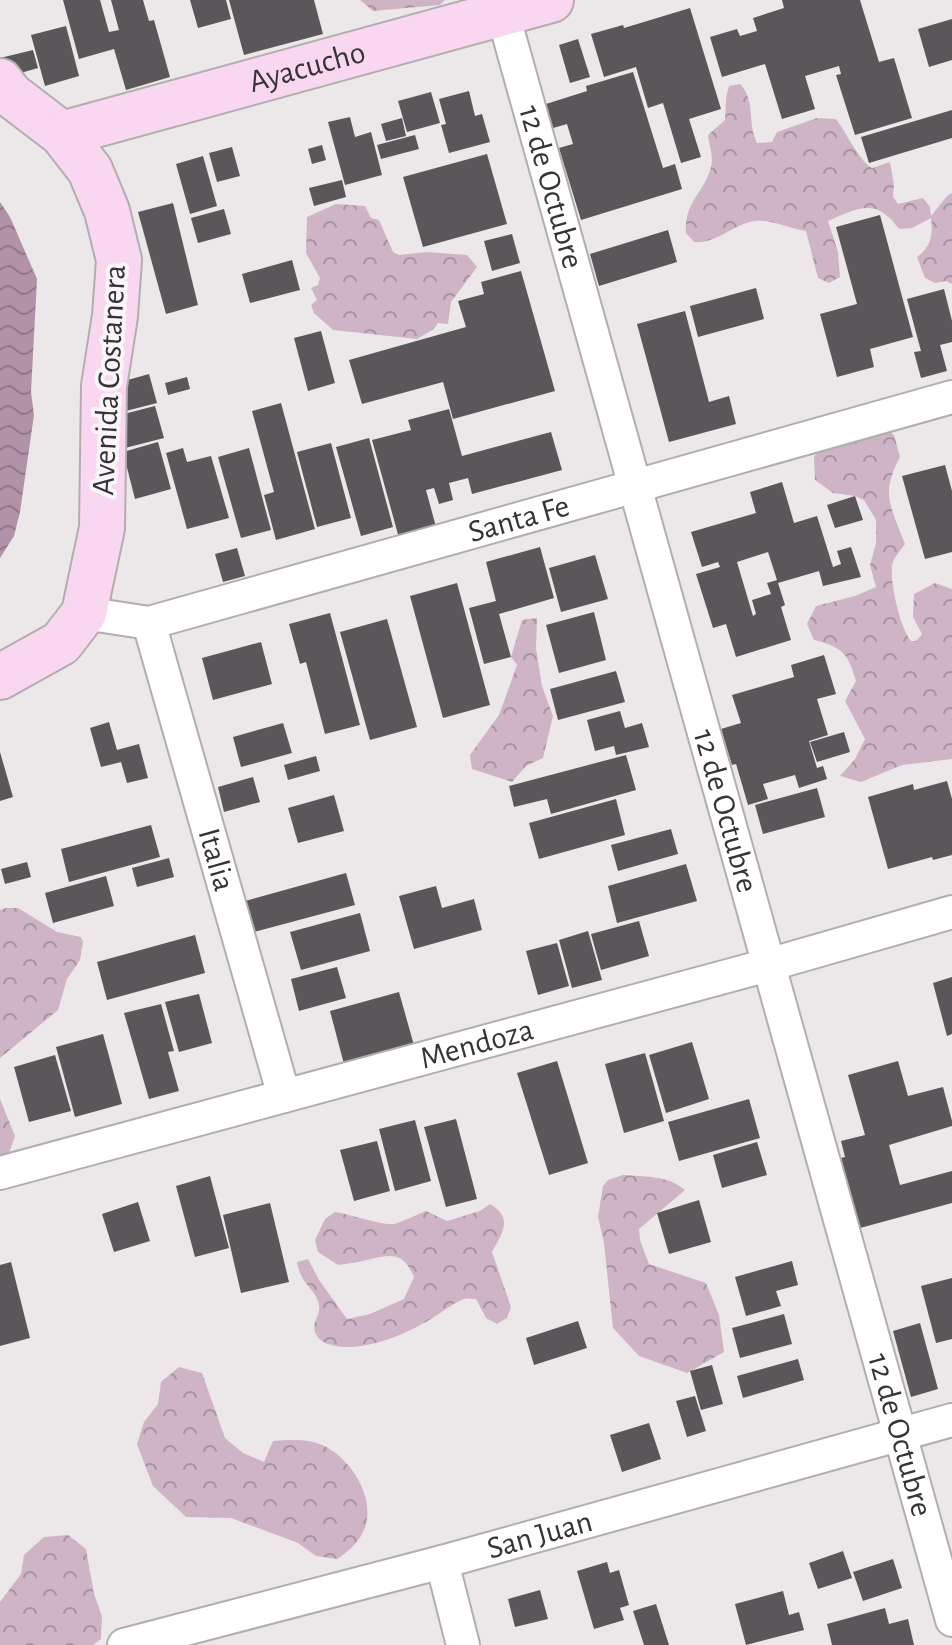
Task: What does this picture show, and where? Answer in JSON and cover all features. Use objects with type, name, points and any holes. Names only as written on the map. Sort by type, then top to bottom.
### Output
[{"type":"street","name":"Ayacucho","points":[[62,134],[500,7],[551,0]]},
{"type":"street","name":"12 de Octubre","points":[[500,7],[952,1620]]},
{"type":"street","name":"Avenida Costanera","points":[[0,81],[11,95],[62,134],[90,170],[107,211],[119,260],[115,316],[104,386],[102,528],[84,613],[61,643],[0,677]]},
{"type":"street","name":"Santa Fe","points":[[84,613],[149,623],[952,397]]},
{"type":"street","name":"Italia","points":[[149,623],[284,1096]]},
{"type":"street","name":"Mendoza","points":[[0,1173],[768,965],[952,912]]},
{"type":"street","name":"San Juan","points":[[124,1645],[442,1562],[952,1420]]},
{"type":"street","points":[[442,1562],[463,1645]]},
{"type":"green space","points":[[360,0],[445,0],[440,5],[373,11]]},
{"type":"green space","points":[[740,84],[748,98],[757,143],[772,142],[777,132],[817,118],[836,119],[867,165],[872,168],[890,162],[893,197],[898,204],[923,198],[930,207],[931,216],[952,193],[952,284],[946,281],[935,283],[925,278],[917,257],[930,240],[931,218],[912,228],[899,229],[883,212],[866,208],[828,221],[838,252],[840,277],[829,283],[818,278],[806,231],[755,221],[710,240],[694,242],[686,233],[686,222],[691,205],[711,167],[708,135],[725,120],[729,86]]},
{"type":"green space","points":[[336,204],[365,206],[371,218],[379,220],[393,252],[399,255],[427,252],[467,255],[477,267],[451,302],[448,324],[438,323],[417,339],[333,330],[314,313],[311,305],[317,300],[311,288],[318,285],[320,278],[306,253],[307,217]]},
{"type":"green space","points":[[875,422],[894,435],[900,457],[889,491],[892,510],[905,544],[894,560],[892,574],[900,616],[911,641],[916,641],[922,634],[913,617],[914,594],[935,583],[952,589],[952,759],[902,765],[861,782],[840,776],[855,759],[865,739],[845,701],[856,681],[853,671],[847,658],[837,649],[814,640],[807,624],[816,606],[876,587],[870,565],[876,543],[876,520],[864,500],[833,493],[815,480],[814,457],[828,436]]},
{"type":"green space","points":[[537,618],[536,648],[542,686],[553,716],[543,758],[526,766],[512,782],[472,769],[470,755],[499,715],[517,665],[511,657],[522,620]]},
{"type":"green space","points":[[18,908],[57,932],[81,937],[83,942],[80,960],[67,979],[58,1010],[0,1058],[0,910]]},
{"type":"green space","points":[[0,1099],[15,1136],[8,1156],[0,1160]]},
{"type":"green space","points":[[623,1175],[663,1179],[685,1190],[639,1229],[649,1264],[706,1283],[719,1315],[724,1352],[687,1373],[639,1356],[613,1328],[604,1243],[598,1217],[603,1186],[608,1180]]},
{"type":"green space","points":[[490,1204],[504,1220],[492,1252],[511,1307],[507,1318],[497,1324],[486,1318],[476,1299],[466,1299],[411,1330],[377,1343],[343,1347],[328,1344],[318,1337],[314,1326],[319,1305],[297,1262],[308,1259],[347,1319],[370,1314],[404,1299],[414,1277],[397,1257],[386,1256],[338,1265],[318,1252],[315,1240],[325,1219],[335,1212],[394,1224],[426,1211],[447,1221],[480,1211]]},
{"type":"green space","points":[[179,1367],[202,1373],[225,1438],[243,1453],[264,1462],[273,1441],[298,1440],[322,1445],[342,1458],[358,1479],[367,1503],[365,1527],[350,1549],[337,1559],[316,1556],[298,1543],[231,1518],[186,1517],[153,1486],[137,1444],[144,1422],[158,1404],[161,1382]]},
{"type":"green space","points":[[68,1535],[86,1549],[94,1594],[102,1616],[101,1639],[93,1645],[0,1645],[0,1602],[21,1574],[24,1555],[44,1537]]},
{"type":"water","points":[[0,202],[10,217],[37,279],[31,392],[34,415],[20,512],[14,536],[0,558]]},
{"type":"building","points":[[63,0],[100,0],[109,32],[119,30],[111,0],[143,0],[149,21],[154,20],[170,77],[126,90],[114,49],[79,59]]},
{"type":"building","points":[[190,0],[226,0],[231,19],[198,28]]},
{"type":"building","points":[[229,0],[314,0],[323,34],[244,55]]},
{"type":"building","points":[[782,0],[860,0],[879,62],[894,58],[912,118],[855,135],[836,75],[841,74],[839,66],[805,76],[815,109],[782,119],[765,64],[722,77],[710,37],[737,29],[740,36],[757,31],[753,18],[784,8]]},
{"type":"building","points":[[690,8],[721,109],[689,119],[701,157],[681,163],[663,103],[648,108],[636,67],[604,77],[591,34],[623,25],[624,28]]},
{"type":"building","points":[[952,19],[952,60],[929,67],[918,29]]},
{"type":"building","points":[[66,26],[79,76],[45,86],[31,35]]},
{"type":"building","points":[[578,39],[590,77],[570,83],[559,45]]},
{"type":"building","points":[[33,50],[38,68],[3,78],[0,58]]},
{"type":"building","points":[[633,72],[663,168],[675,164],[682,189],[581,220],[559,148],[573,144],[567,124],[553,128],[546,104],[587,91],[586,86]]},
{"type":"building","points":[[469,91],[475,116],[482,114],[490,142],[449,153],[441,125],[446,124],[439,99]]},
{"type":"building","points":[[431,92],[440,123],[407,132],[398,101]]},
{"type":"building","points":[[952,110],[952,138],[869,163],[861,137]]},
{"type":"building","points":[[350,117],[355,137],[371,132],[382,175],[345,185],[328,122]]},
{"type":"building","points":[[402,118],[406,136],[386,141],[381,124]]},
{"type":"building","points":[[415,135],[419,149],[381,159],[377,145]]},
{"type":"building","points":[[322,145],[326,160],[312,164],[308,149]]},
{"type":"building","points":[[232,147],[240,176],[217,182],[209,153]]},
{"type":"building","points":[[487,154],[507,224],[423,247],[403,177]]},
{"type":"building","points":[[203,156],[217,206],[190,214],[176,164]]},
{"type":"building","points":[[342,180],[346,197],[314,206],[309,188]]},
{"type":"building","points":[[173,203],[198,305],[166,314],[138,212]]},
{"type":"building","points":[[224,209],[231,234],[198,243],[191,218]]},
{"type":"building","points":[[880,215],[913,337],[870,349],[874,367],[837,377],[820,314],[857,304],[836,227]]},
{"type":"building","points":[[668,230],[677,262],[599,286],[590,254]]},
{"type":"building","points":[[512,234],[520,263],[492,271],[484,241]]},
{"type":"building","points":[[292,260],[300,290],[250,303],[242,274]]},
{"type":"building","points":[[521,271],[555,391],[453,419],[443,382],[362,404],[349,360],[466,327],[458,301],[484,294],[481,282]]},
{"type":"building","points":[[756,288],[764,319],[698,337],[690,306]]},
{"type":"building","points":[[944,289],[952,321],[952,342],[940,345],[947,371],[921,378],[914,352],[921,351],[907,299]]},
{"type":"building","points":[[685,311],[709,402],[729,396],[736,424],[669,442],[637,324]]},
{"type":"building","points":[[321,331],[335,383],[308,391],[294,338]]},
{"type":"building","points":[[149,374],[157,403],[118,413],[110,385]]},
{"type":"building","points":[[187,377],[190,389],[168,395],[165,383]]},
{"type":"building","points":[[281,403],[315,529],[276,540],[264,495],[274,492],[252,411]]},
{"type":"building","points":[[155,406],[164,438],[125,448],[116,416]]},
{"type":"building","points":[[449,409],[462,456],[551,432],[562,470],[472,494],[468,478],[449,483],[453,500],[439,504],[434,488],[426,490],[436,527],[399,538],[372,440],[411,430],[408,420]]},
{"type":"building","points":[[369,438],[393,527],[361,536],[336,447]]},
{"type":"building","points":[[158,442],[171,489],[135,499],[123,452]]},
{"type":"building","points":[[331,443],[351,518],[317,527],[297,452]]},
{"type":"building","points":[[183,448],[187,462],[211,456],[229,518],[187,529],[166,453]]},
{"type":"building","points":[[249,448],[271,530],[241,538],[218,457]]},
{"type":"building","points":[[945,465],[952,491],[952,552],[925,559],[902,476]]},
{"type":"building","points":[[782,482],[794,523],[817,516],[833,567],[841,564],[837,551],[851,547],[861,577],[823,586],[819,571],[778,583],[785,605],[781,607],[791,640],[736,657],[726,624],[713,628],[696,574],[720,567],[718,562],[702,567],[691,532],[756,513],[750,492]],"holes":[[[768,552],[777,580],[767,583],[771,594],[752,600],[756,614],[753,616],[737,562]]]},
{"type":"building","points":[[855,496],[863,520],[835,528],[827,505]]},
{"type":"building","points":[[540,547],[554,598],[499,614],[511,657],[484,664],[469,608],[496,601],[486,562]]},
{"type":"building","points":[[237,548],[245,576],[223,582],[215,554]]},
{"type":"building","points":[[595,555],[608,599],[561,612],[549,568]]},
{"type":"building","points":[[457,583],[490,705],[443,718],[410,596]]},
{"type":"building","points":[[594,612],[606,660],[559,673],[546,625]]},
{"type":"building","points":[[330,613],[360,725],[325,734],[306,662],[300,664],[289,624]]},
{"type":"building","points":[[387,619],[417,727],[370,740],[340,632]]},
{"type":"building","points":[[261,642],[272,684],[213,700],[202,658]]},
{"type":"building","points":[[824,655],[836,694],[817,699],[828,735],[809,741],[817,768],[823,766],[827,779],[799,788],[795,775],[763,784],[768,799],[748,805],[736,764],[732,765],[721,729],[741,723],[732,695],[794,677],[791,665]]},
{"type":"building","points":[[616,671],[625,702],[558,720],[550,689]]},
{"type":"building","points":[[620,711],[625,728],[642,723],[649,747],[616,755],[614,746],[595,751],[587,720]]},
{"type":"building","points":[[109,722],[117,750],[139,744],[148,778],[127,783],[121,762],[101,767],[90,728]]},
{"type":"building","points":[[283,723],[292,753],[241,767],[233,737]]},
{"type":"building","points":[[844,732],[850,752],[817,762],[810,742]]},
{"type":"building","points":[[0,752],[13,797],[0,801]]},
{"type":"building","points":[[626,755],[636,790],[551,814],[547,799],[514,807],[509,786]]},
{"type":"building","points":[[316,756],[320,771],[288,780],[284,765]]},
{"type":"building","points":[[253,777],[260,802],[224,812],[218,787]]},
{"type":"building","points":[[947,781],[952,799],[952,855],[888,869],[868,797],[913,784],[914,790]]},
{"type":"building","points":[[817,788],[825,817],[763,834],[755,805]]},
{"type":"building","points":[[334,795],[344,831],[298,843],[288,808]]},
{"type":"building","points":[[616,799],[625,835],[539,859],[529,823]]},
{"type":"building","points":[[151,825],[160,857],[69,882],[61,849]]},
{"type":"building","points":[[671,829],[678,854],[618,871],[611,845]]},
{"type":"building","points":[[169,858],[174,877],[137,887],[132,868]]},
{"type":"building","points":[[27,862],[31,877],[5,884],[1,869]]},
{"type":"building","points":[[686,864],[697,901],[617,923],[608,886]]},
{"type":"building","points":[[346,873],[355,905],[254,932],[245,901]]},
{"type":"building","points":[[106,876],[114,906],[53,923],[45,893]]},
{"type":"building","points":[[436,886],[442,908],[474,899],[482,930],[414,949],[399,896]]},
{"type":"building","points":[[360,913],[370,951],[301,970],[290,932]]},
{"type":"building","points":[[639,921],[649,956],[601,970],[591,934]]},
{"type":"building","points":[[588,931],[602,980],[572,988],[559,940]]},
{"type":"building","points":[[195,935],[205,973],[107,1000],[97,962]]},
{"type":"building","points":[[557,943],[569,986],[538,995],[526,951]]},
{"type":"building","points":[[337,967],[346,998],[299,1011],[291,979]]},
{"type":"building","points":[[952,977],[952,1034],[947,1036],[933,983]]},
{"type":"building","points":[[399,992],[415,1049],[345,1068],[330,1011]]},
{"type":"building","points":[[199,994],[212,1043],[179,1052],[165,1002]]},
{"type":"building","points":[[161,1004],[174,1051],[168,1052],[179,1091],[149,1099],[124,1013]]},
{"type":"building","points":[[103,1034],[122,1104],[75,1117],[56,1047]]},
{"type":"building","points":[[692,1042],[709,1099],[666,1113],[649,1055]]},
{"type":"building","points":[[645,1053],[664,1121],[624,1133],[605,1064]]},
{"type":"building","points":[[55,1055],[71,1111],[29,1122],[14,1067]]},
{"type":"building","points":[[557,1061],[588,1163],[549,1175],[517,1073]]},
{"type":"building","points":[[898,1061],[908,1096],[943,1087],[952,1121],[952,1126],[889,1145],[900,1185],[952,1171],[952,1203],[860,1228],[841,1158],[845,1157],[841,1141],[865,1135],[848,1075]]},
{"type":"building","points":[[749,1099],[760,1138],[679,1161],[668,1122]]},
{"type":"building","points":[[456,1119],[477,1199],[446,1207],[424,1127]]},
{"type":"building","points":[[415,1120],[431,1181],[395,1191],[379,1129]]},
{"type":"building","points":[[377,1141],[390,1191],[354,1201],[340,1150]]},
{"type":"building","points":[[757,1142],[767,1175],[722,1188],[713,1155]]},
{"type":"building","points":[[210,1176],[229,1248],[195,1257],[176,1186]]},
{"type":"building","points":[[699,1200],[711,1242],[669,1254],[657,1213]]},
{"type":"building","points":[[138,1202],[150,1241],[114,1252],[102,1214]]},
{"type":"building","points":[[270,1203],[289,1282],[241,1293],[223,1215]]},
{"type":"building","points":[[792,1261],[798,1285],[776,1291],[781,1306],[746,1316],[735,1277]]},
{"type":"building","points":[[11,1262],[30,1338],[0,1346],[0,1265]]},
{"type":"building","points":[[952,1278],[952,1339],[936,1343],[921,1286]]},
{"type":"building","points":[[784,1314],[792,1344],[740,1358],[732,1328]]},
{"type":"building","points":[[578,1321],[587,1348],[534,1365],[526,1338]]},
{"type":"building","points":[[920,1323],[938,1389],[911,1397],[893,1331]]},
{"type":"building","points":[[798,1359],[804,1380],[743,1398],[737,1376]]},
{"type":"building","points":[[712,1365],[723,1404],[701,1410],[690,1371]]},
{"type":"building","points":[[695,1396],[706,1431],[687,1437],[676,1401]]},
{"type":"building","points":[[649,1423],[661,1459],[622,1472],[610,1435]]},
{"type":"building","points":[[843,1551],[852,1578],[818,1589],[809,1563]]},
{"type":"building","points":[[893,1559],[902,1588],[863,1601],[853,1572]]},
{"type":"building","points":[[607,1562],[610,1573],[619,1570],[629,1605],[620,1608],[624,1620],[594,1629],[577,1571]]},
{"type":"building","points":[[540,1590],[548,1619],[515,1627],[508,1599]]},
{"type":"building","points":[[783,1591],[789,1615],[799,1612],[804,1630],[746,1645],[735,1604]]},
{"type":"building","points":[[656,1604],[669,1645],[644,1645],[633,1611]]},
{"type":"building","points":[[885,1608],[889,1624],[908,1619],[914,1645],[832,1645],[827,1624]]}]
